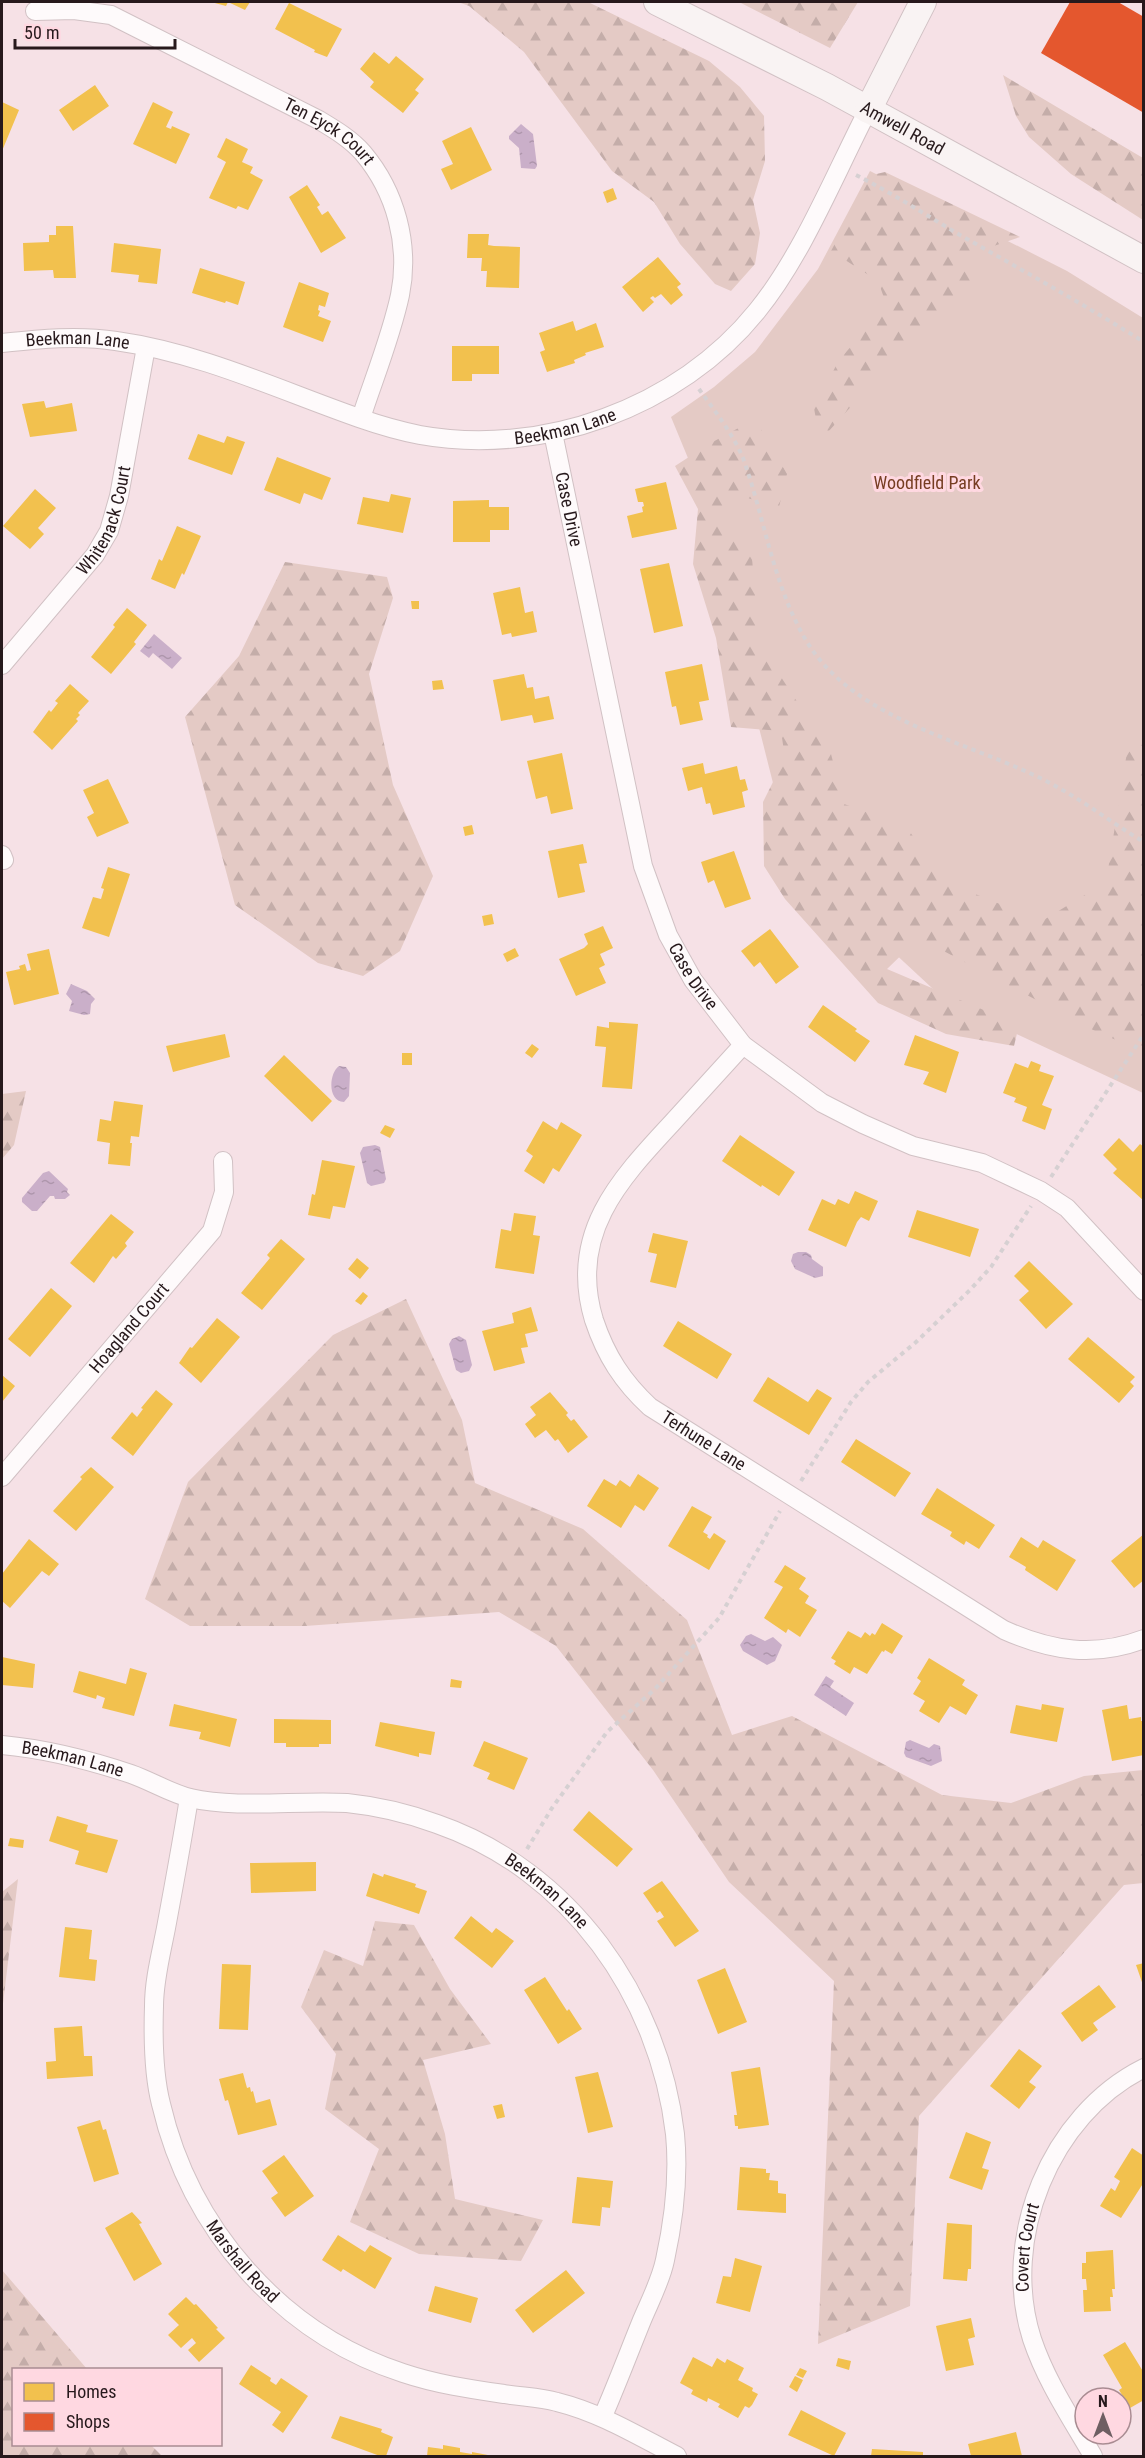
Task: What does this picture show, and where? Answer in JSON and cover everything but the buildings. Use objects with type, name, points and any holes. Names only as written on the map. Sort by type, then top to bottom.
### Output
[{"type":"main road","name":"Amwell Road","points":[[657,2],[827,87],[1143,260]]},
{"type":"main road","name":"Beekman Lane","points":[[868,110],[923,2]]},
{"type":"street","name":"Ten Eyck Court","points":[[36,11],[74,10],[111,15],[319,120],[342,134],[362,152],[388,192],[402,239],[404,262],[393,324],[361,418]]},
{"type":"street","name":"Beekman Lane","points":[[2,343],[59,338],[114,340],[146,346],[207,361],[361,418],[419,435],[458,439],[507,439],[553,433],[603,419],[629,407],[690,373],[736,335],[759,310],[789,264],[868,110]]},
{"type":"street","name":"Whitenack Court","points":[[2,665],[95,555],[109,531],[119,496],[146,346]]},
{"type":"street","name":"Case Drive","points":[[553,433],[644,866],[652,896],[668,935],[693,980],[743,1045],[822,1103],[913,1146],[982,1163],[1041,1191],[1067,1208],[1143,1291]]},
{"type":"street","name":"Terhune Lane","points":[[743,1045],[628,1170],[604,1207],[591,1241],[587,1272],[590,1306],[600,1338],[614,1367],[629,1388],[650,1407],[1004,1630],[1036,1644],[1070,1651],[1102,1649],[1143,1639]]},
{"type":"street","name":"Hoagland Court","points":[[2,1478],[212,1231],[224,1192],[224,1161]]},
{"type":"street","name":"Beekman Lane","points":[[2,1745],[76,1757],[133,1775],[189,1798],[217,1801],[348,1803],[394,1812],[437,1824],[486,1846],[517,1864],[553,1892],[581,1920],[605,1949],[622,1975],[645,2018],[662,2072],[675,2135],[676,2180],[672,2225],[665,2265],[603,2416]]},
{"type":"street","name":"Marshall Road","points":[[189,1798],[153,2004],[155,2054],[160,2103],[173,2144],[187,2179],[225,2245],[254,2278],[283,2305],[315,2330],[355,2353],[400,2372],[442,2385],[556,2401],[603,2416],[677,2457]]},
{"type":"street","name":"Covert Court","points":[[1093,2457],[1045,2372],[1031,2336],[1024,2295],[1023,2264],[1027,2228],[1037,2192],[1049,2164],[1066,2136],[1086,2111],[1110,2090],[1143,2068]]},
{"type":"path","points":[[838,168],[885,189],[912,207],[1068,294],[1143,342]]},
{"type":"path","points":[[690,373],[742,456],[780,585],[794,618],[825,667],[860,695],[908,722],[985,753],[1059,788],[1143,842]]},
{"type":"path","points":[[1049,1180],[1143,1034]]},
{"type":"path","points":[[799,1484],[851,1402],[868,1382],[915,1343],[970,1290],[991,1267],[1032,1205]]},
{"type":"path","points":[[517,1864],[552,1808],[607,1732],[654,1690],[719,1618],[782,1508]]},
{"type":"green space","points":[[458,2],[588,2],[709,61],[740,87],[764,116],[765,161],[753,200],[760,233],[755,264],[731,291],[715,284],[680,244],[654,202],[612,171],[524,52],[469,6]]},
{"type":"green space","points":[[739,2],[858,2],[830,48]]},
{"type":"green space","points":[[1003,75],[1143,158],[1143,220],[1071,174],[1029,137],[1016,116]]},
{"type":"green space","name":"Woodfield Park","points":[[870,171],[1067,271],[1143,318],[1143,1093],[946,1001],[792,858],[736,637],[714,521],[671,417],[714,387],[755,352],[818,269]]},
{"type":"green space","points":[[885,172],[1020,237],[973,253],[978,291],[930,322],[828,432],[817,425],[814,408],[839,360],[887,306],[878,281],[831,251],[872,175]]},
{"type":"green space","points":[[755,419],[787,474],[779,507],[727,492],[728,531],[752,558],[759,643],[831,754],[844,804],[906,826],[943,881],[1042,921],[1106,882],[1127,752],[1143,744],[1143,1051],[1097,1032],[919,938],[887,969],[1019,1025],[1014,1046],[946,1034],[878,1003],[785,899],[764,866],[763,802],[785,758],[781,731],[731,727],[716,638],[693,564],[698,509],[675,466]]},
{"type":"green space","points":[[285,562],[387,577],[393,598],[369,674],[393,785],[433,876],[400,951],[363,976],[318,963],[235,905],[185,717],[239,656]]},
{"type":"green space","points":[[26,1091],[14,1145],[2,1159],[2,1094]]},
{"type":"green space","points":[[406,1299],[462,1420],[475,1483],[583,1529],[687,1620],[732,1735],[792,1716],[942,1795],[1011,1803],[1084,1776],[1143,1770],[1143,1883],[1124,1885],[919,2116],[910,2306],[818,2344],[834,1981],[729,1882],[653,1770],[556,1646],[499,1612],[305,1626],[190,1626],[145,1599],[188,1482],[333,1335]]},
{"type":"green space","points":[[18,1879],[2,2012],[2,1892]]},
{"type":"green space","points":[[375,1921],[414,1925],[450,1989],[491,2044],[423,2060],[445,2134],[455,2199],[543,2220],[521,2261],[419,2254],[350,2222],[379,2149],[325,2109],[336,2054],[301,2007],[324,1950],[363,1966]]},
{"type":"green space","points":[[2,2270],[86,2368],[12,2368],[12,2446],[152,2446],[162,2456],[2,2456]]},
{"type":"water","points":[[521,124],[533,134],[537,166],[535,169],[521,168],[519,148],[509,139],[509,136]]},
{"type":"water","points":[[154,634],[182,658],[172,669],[153,653],[149,658],[140,651]]},
{"type":"water","points":[[71,984],[87,991],[95,999],[91,1004],[90,1014],[84,1015],[69,1011],[72,1001],[66,994]]},
{"type":"water","points":[[339,1066],[346,1067],[350,1073],[349,1096],[344,1102],[335,1097],[331,1086],[333,1074]]},
{"type":"water","points":[[375,1145],[380,1147],[386,1179],[384,1183],[371,1186],[367,1183],[360,1153],[363,1147]]},
{"type":"water","points":[[49,1171],[68,1189],[67,1192],[70,1195],[65,1199],[55,1199],[54,1196],[50,1196],[37,1211],[32,1211],[22,1202],[22,1198],[43,1173]]},
{"type":"water","points":[[798,1252],[811,1255],[812,1259],[823,1267],[823,1276],[815,1278],[795,1269],[791,1261],[793,1254]]},
{"type":"water","points":[[459,1336],[466,1340],[472,1365],[469,1371],[461,1373],[456,1370],[449,1344],[452,1339]]},
{"type":"water","points":[[751,1634],[765,1641],[773,1637],[782,1645],[775,1661],[767,1665],[743,1651],[740,1645],[746,1636]]},
{"type":"water","points":[[826,1676],[834,1681],[830,1687],[854,1703],[846,1716],[814,1695]]},
{"type":"water","points":[[910,1740],[929,1748],[934,1744],[940,1746],[942,1761],[931,1766],[906,1757],[904,1753],[906,1742]]}]
